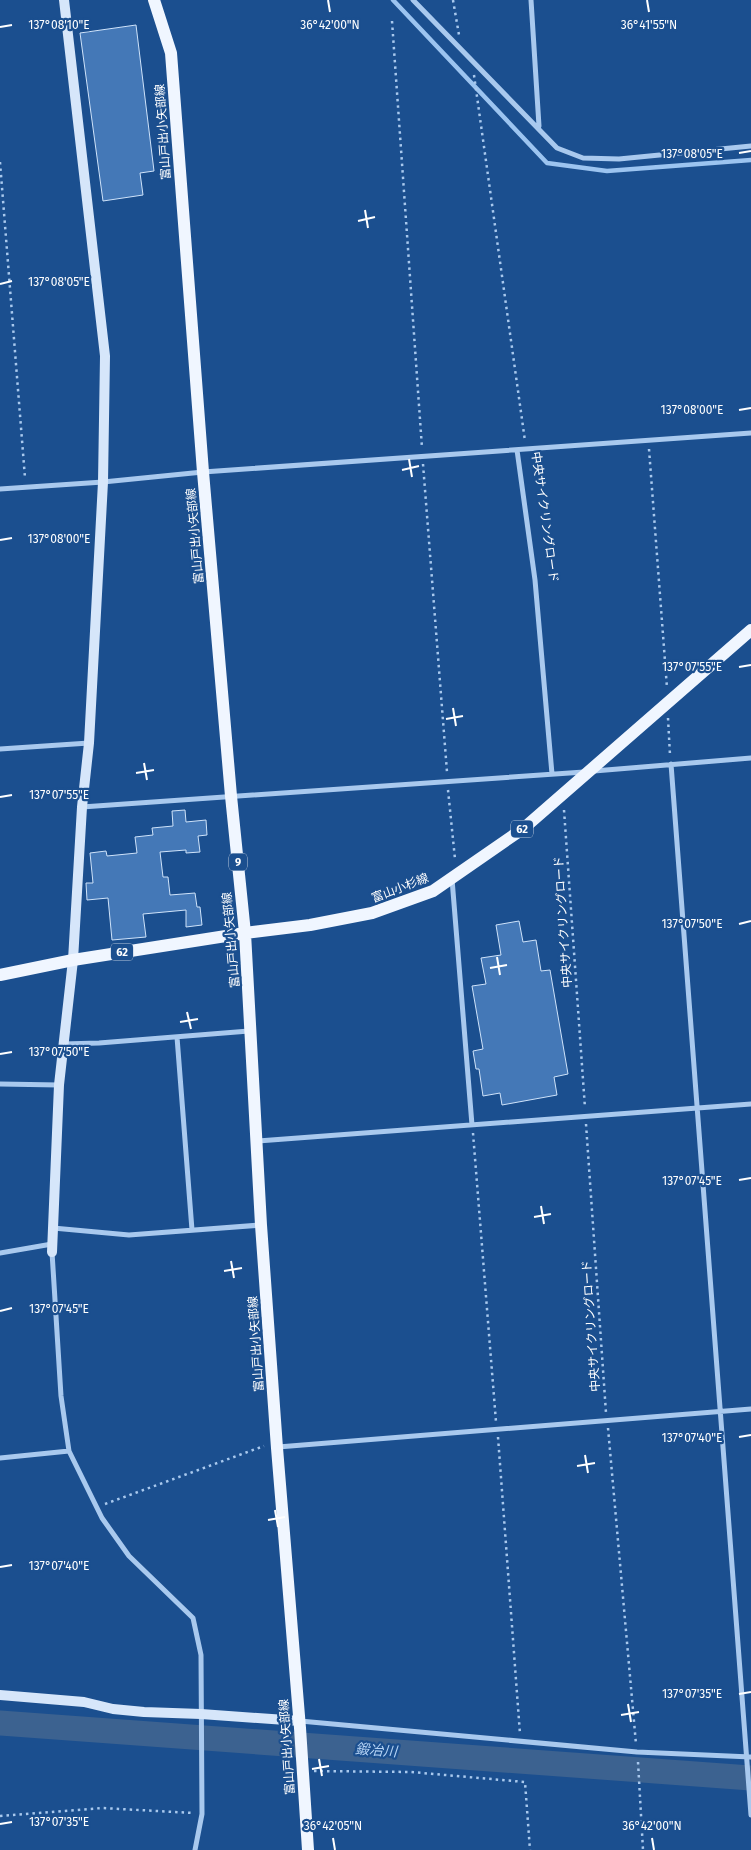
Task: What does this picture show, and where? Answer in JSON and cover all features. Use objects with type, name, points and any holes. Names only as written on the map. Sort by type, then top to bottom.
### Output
[{"type":"main road","name":"富山戸出小矢部線","points":[[154,0],[171,53],[203,472],[231,796],[245,933],[255,1141],[308,1850]]},
{"type":"main road","name":"富山小杉線","points":[[0,975],[73,960],[245,933],[310,925],[372,913],[433,891],[524,828],[751,630]]},
{"type":"street","points":[[64,0],[105,356],[103,482],[89,742],[82,807],[73,960],[59,1085],[52,1228],[60,1386],[69,1450],[102,1518],[129,1556],[193,1618],[201,1655],[202,1756],[202,1814],[195,1850]]},
{"type":"street","points":[[413,0],[539,127],[557,148],[584,158],[619,159],[751,146]]},
{"type":"street","points":[[531,0],[539,127]]},
{"type":"street","points":[[0,489],[103,482],[203,472],[751,433]]},
{"type":"street","points":[[517,450],[535,580],[552,774]]},
{"type":"street","points":[[0,749],[89,742]]},
{"type":"street","points":[[82,807],[751,758]]},
{"type":"street","points":[[671,764],[749,1757],[751,1815]]},
{"type":"street","points":[[452,879],[472,1124]]},
{"type":"street","points":[[63,1044],[251,1031]]},
{"type":"street","points":[[177,1037],[192,1230]]},
{"type":"street","points":[[0,1084],[59,1085]]},
{"type":"street","points":[[255,1141],[751,1104]]},
{"type":"street","points":[[52,1228],[129,1236],[261,1225]]},
{"type":"street","points":[[0,1253],[52,1248]]},
{"type":"street","points":[[277,1444],[607,1421],[751,1408]]},
{"type":"street","points":[[0,1458],[69,1450]]},
{"type":"street","points":[[0,1694],[84,1702],[113,1709],[201,1718],[300,1724],[637,1752],[749,1757]]},
{"type":"path","name":"中央サイクリングロード","points":[[453,0],[460,38],[474,71],[526,449]]},
{"type":"path","points":[[0,162],[26,487]]},
{"type":"path","points":[[649,440],[671,764]]},
{"type":"path","name":"中央サイクリングロード","points":[[562,794],[607,1421],[637,1752],[643,1850]]},
{"type":"path","points":[[97,1507],[277,1444]]},
{"type":"path","points":[[303,1768],[411,1772],[525,1782],[530,1850]]},
{"type":"path","points":[[0,1816],[102,1808],[202,1814]]},
{"type":"building","points":[[136,25],[154,171],[140,173],[143,195],[103,201],[80,33]]},
{"type":"building","points":[[185,810],[186,822],[206,820],[207,835],[198,836],[200,852],[186,853],[186,850],[160,852],[163,877],[168,877],[170,895],[195,893],[197,907],[200,907],[202,925],[186,927],[186,910],[143,914],[146,937],[112,940],[108,898],[87,900],[86,883],[93,883],[90,853],[106,851],[107,856],[137,853],[135,837],[153,835],[152,828],[173,826],[172,811]]},
{"type":"building","points":[[519,921],[523,942],[536,940],[541,971],[550,970],[568,1074],[554,1077],[557,1095],[502,1105],[500,1093],[483,1096],[479,1069],[476,1069],[473,1051],[483,1049],[472,986],[486,984],[481,958],[501,955],[496,925]]},
{"type":"waterway","points":[[393,0],[547,163],[607,171],[751,160]]},
{"type":"waterway","name":"鍛冶川","points":[[0,1723],[751,1778]]}]
